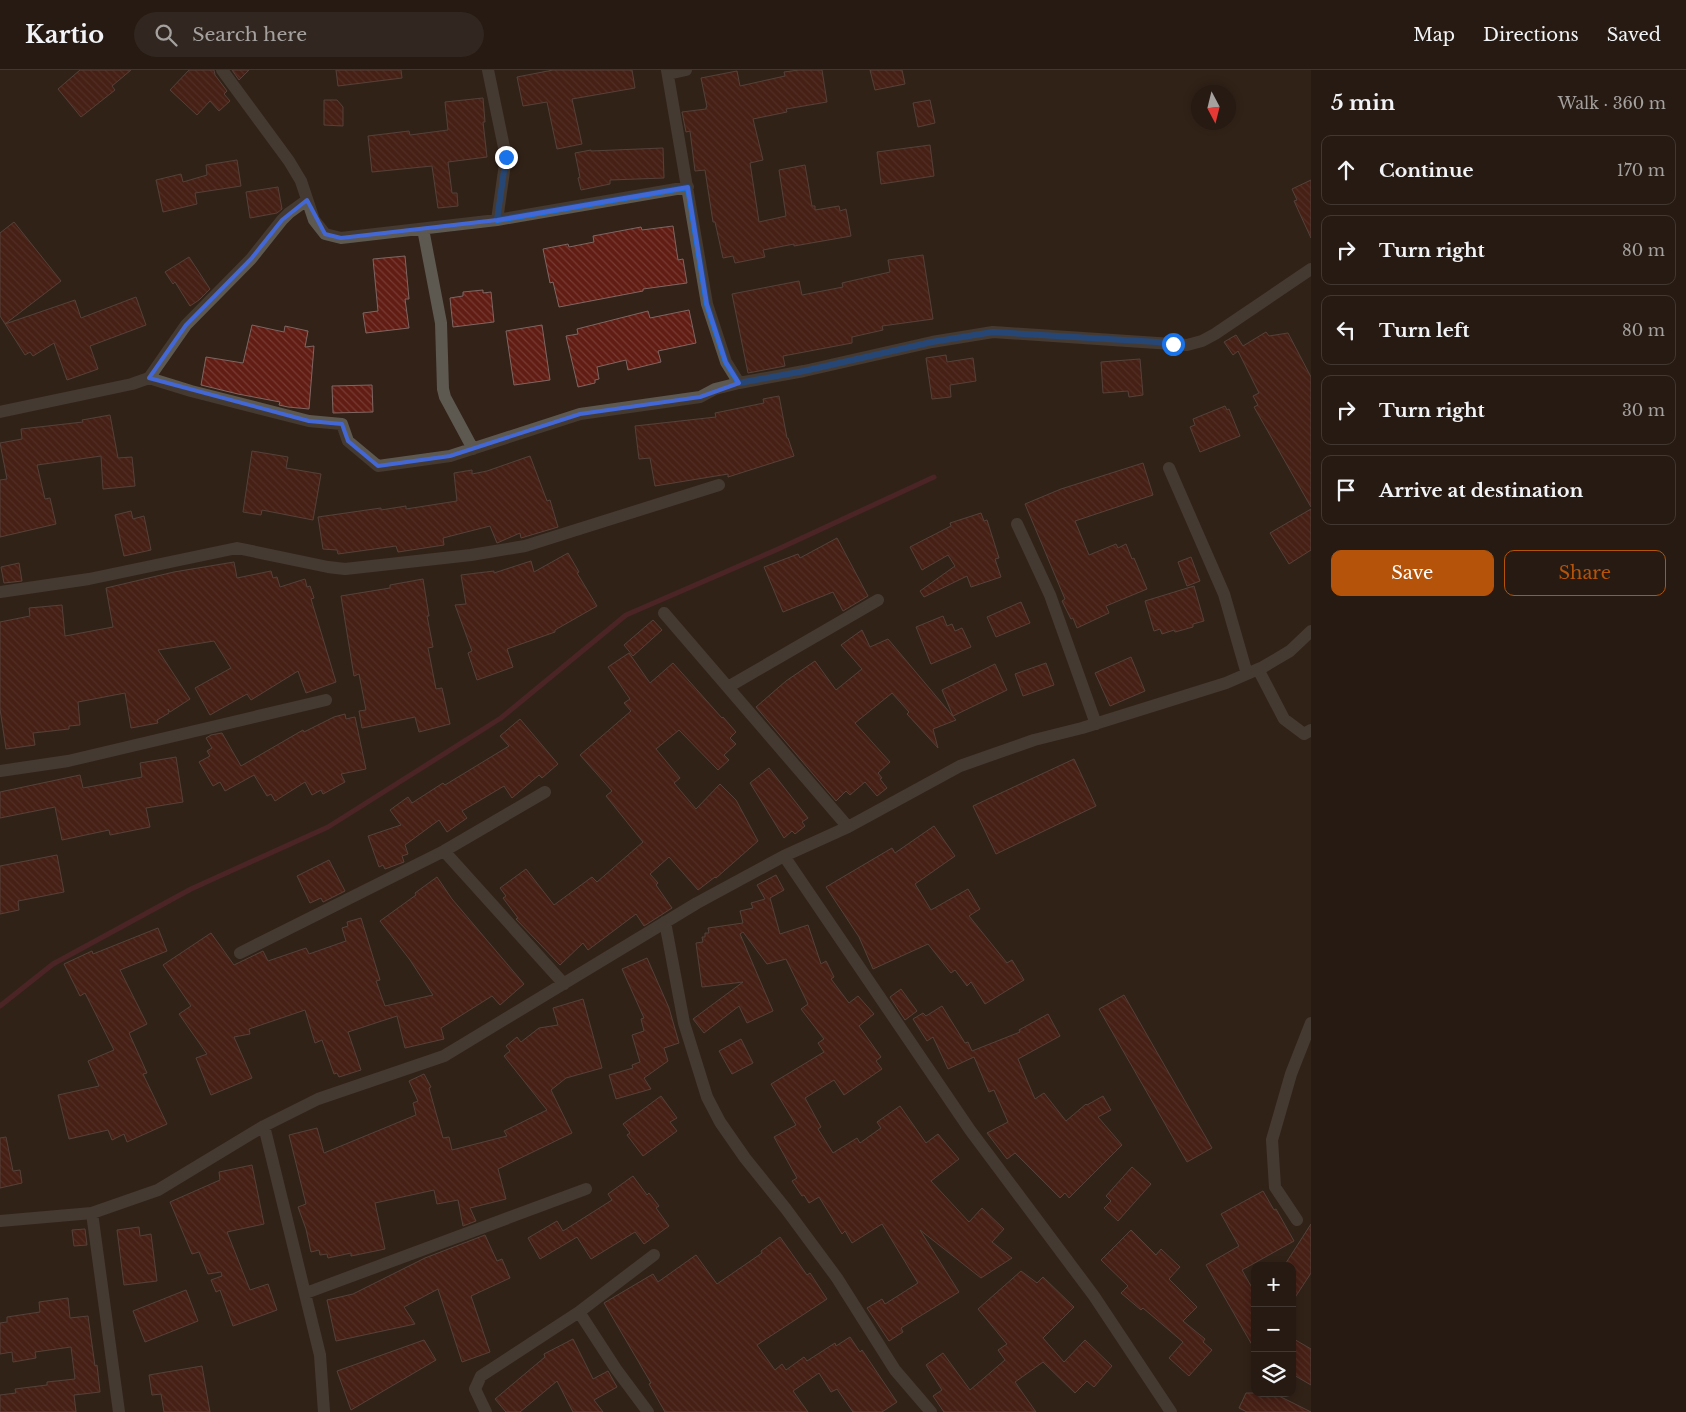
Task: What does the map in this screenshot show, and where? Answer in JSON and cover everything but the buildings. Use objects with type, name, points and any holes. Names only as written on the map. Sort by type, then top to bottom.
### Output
[{"type":"street","points":[[222,70],[289,161],[301,181],[314,220],[325,234],[331,237],[340,238],[497,220],[688,187]]},
{"type":"street","points":[[488,70],[506,157],[497,220]]},
{"type":"street","points":[[686,70],[668,72],[707,304],[726,362],[739,383]]},
{"type":"street","points":[[0,412],[132,384],[149,378],[186,325],[251,259],[282,220],[307,200]]},
{"type":"street","points":[[423,229],[441,323],[443,389],[473,449]]},
{"type":"street","points":[[149,378],[191,391],[309,421],[342,424],[348,441],[378,466],[450,456],[580,414],[700,397],[715,389],[739,383],[804,371],[932,342],[993,332],[1186,345],[1202,341],[1215,334],[1311,269]]},
{"type":"street","points":[[1169,468],[1224,594],[1252,672],[1284,719],[1304,734],[1311,730]]},
{"type":"street","points":[[0,592],[89,579],[237,548],[345,569],[471,555],[525,546],[719,485]]},
{"type":"street","points":[[1017,524],[1050,595],[1096,724]]},
{"type":"street","points":[[728,687],[878,600]]},
{"type":"street","points":[[664,613],[848,828]]},
{"type":"street","points":[[0,1221],[92,1213],[158,1190],[264,1126],[318,1099],[444,1056],[697,903],[784,856],[848,828],[960,766],[1034,740],[1096,724],[1226,683],[1252,672],[1290,651],[1311,632]]},
{"type":"street","points":[[0,771],[68,761],[326,700]]},
{"type":"street","points":[[240,953],[444,851],[545,792]]},
{"type":"street","points":[[444,851],[564,984]]},
{"type":"street","points":[[784,856],[970,1130],[1094,1296],[1171,1412]]},
{"type":"street","points":[[665,922],[684,1023],[707,1097],[720,1122],[745,1158],[786,1209],[837,1278],[894,1370],[931,1412]]},
{"type":"street","points":[[1297,1220],[1275,1186],[1272,1140],[1291,1074],[1311,1023]]},
{"type":"street","points":[[264,1126],[320,1355],[324,1412]]},
{"type":"street","points":[[306,1293],[586,1189]]},
{"type":"street","points":[[92,1213],[119,1412]]},
{"type":"street","points":[[486,1412],[475,1389],[481,1376],[579,1312],[654,1255]]},
{"type":"street","points":[[579,1312],[616,1369],[648,1412]]},
{"type":"highlighted area","points":[[688,187],[707,304],[726,362],[739,383],[700,397],[580,414],[450,456],[378,466],[348,441],[342,424],[309,421],[149,378],[186,325],[251,259],[282,220],[307,200],[325,234],[341,238],[497,220]]},
{"type":"waterway","points":[[0,1006],[53,964],[191,889],[328,827],[501,718],[626,615],[776,550],[934,477]]},
{"type":"route","points":[[506,157],[497,220],[688,187],[707,304],[726,362],[739,383],[804,371],[932,342],[993,332],[1173,344]]}]
